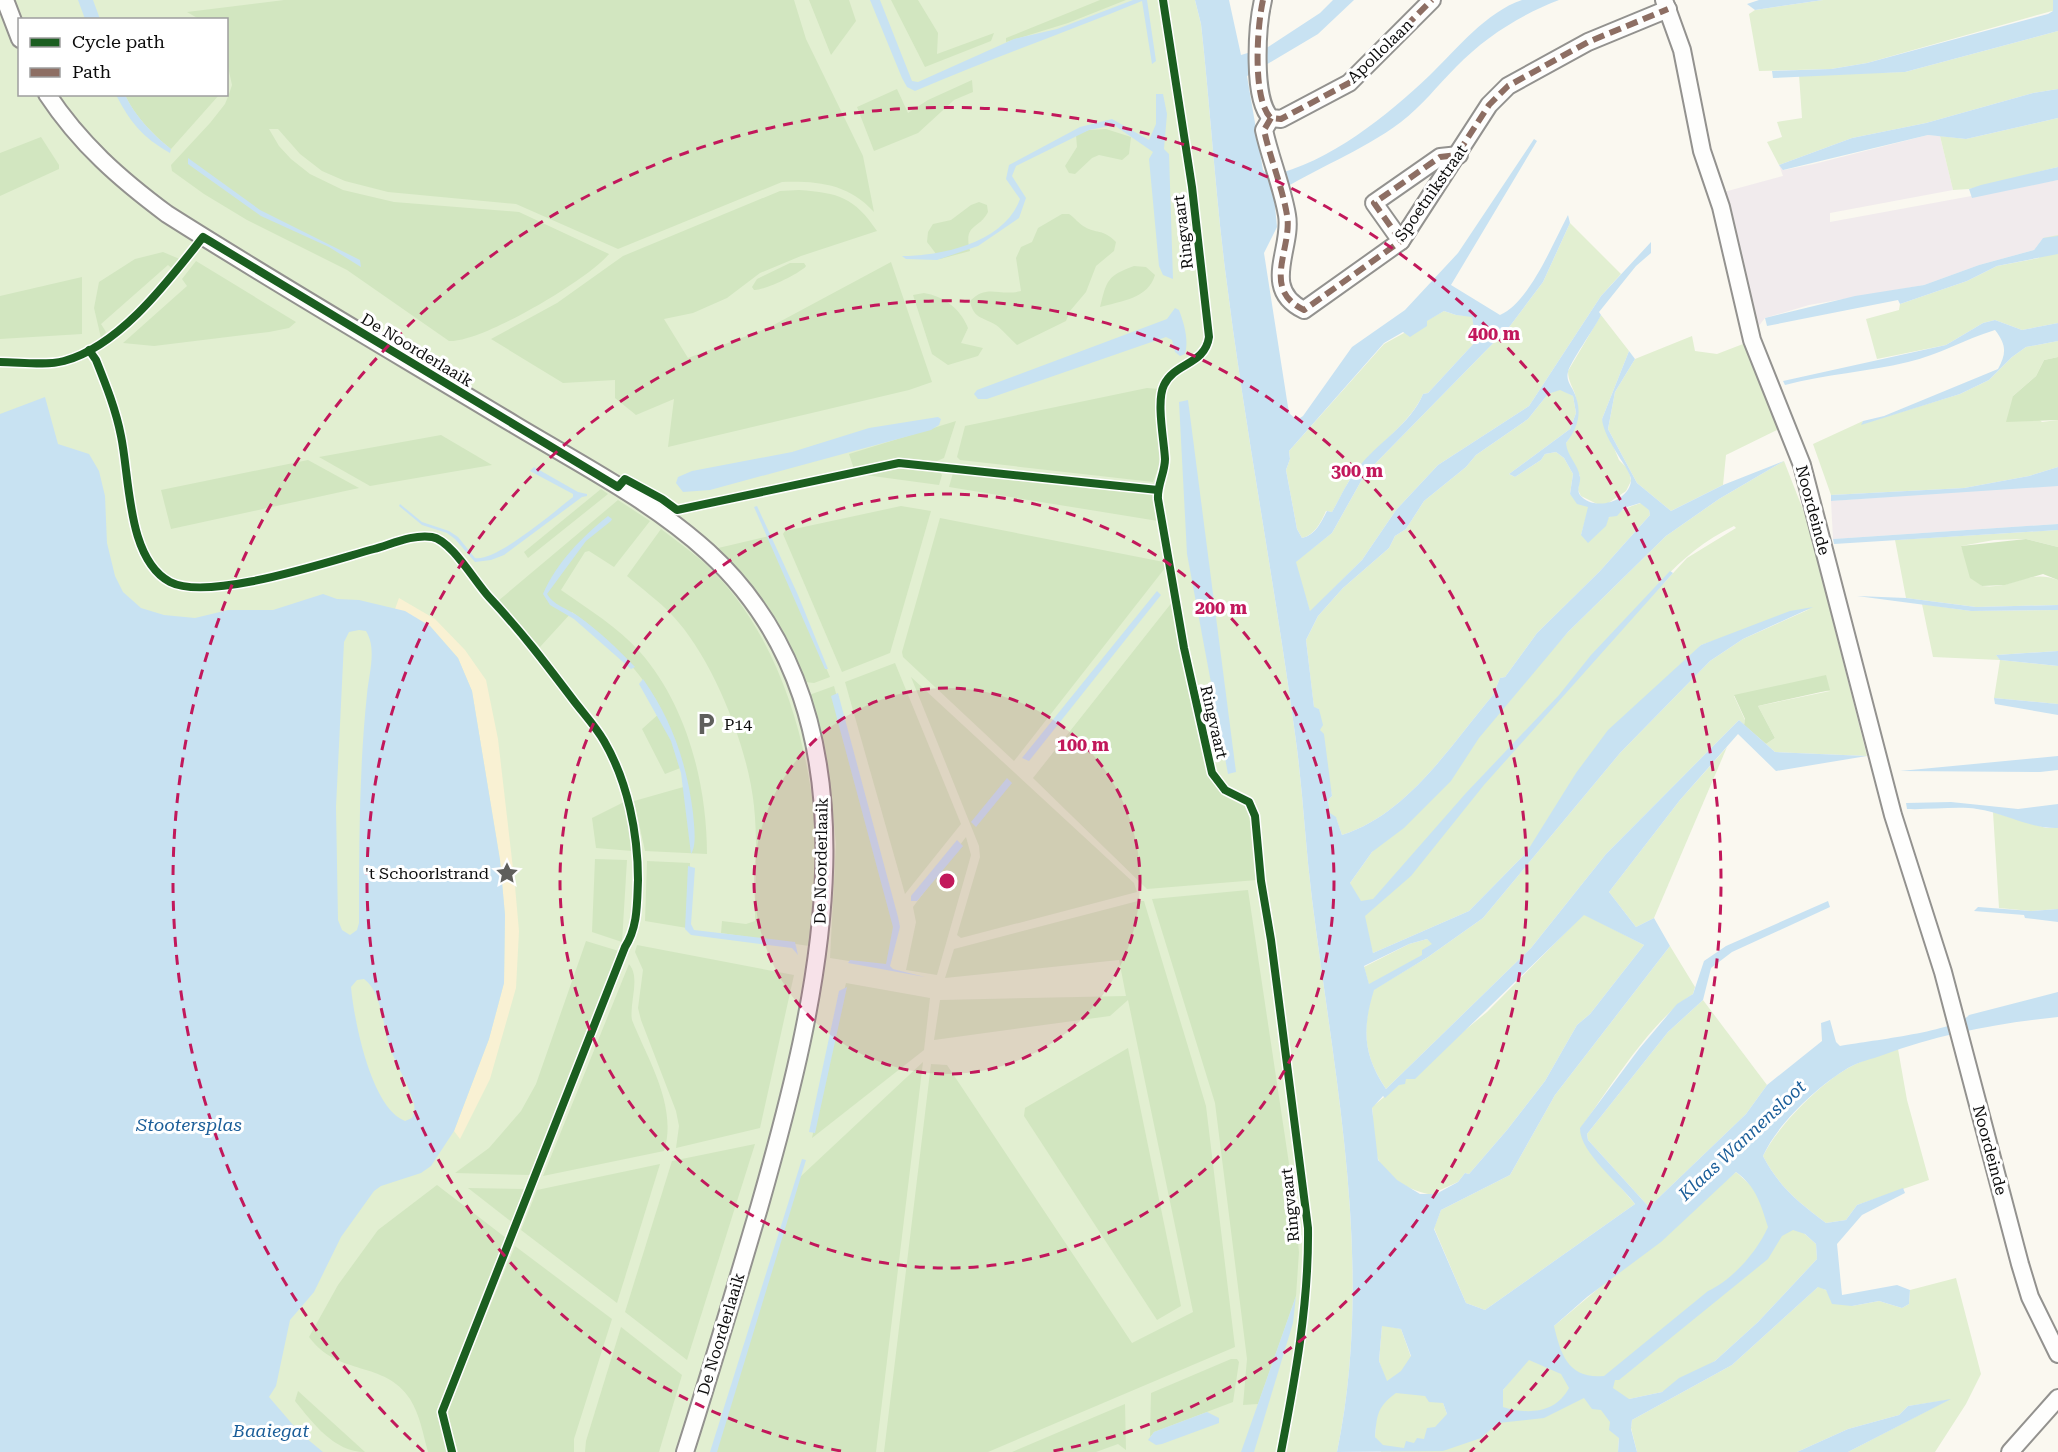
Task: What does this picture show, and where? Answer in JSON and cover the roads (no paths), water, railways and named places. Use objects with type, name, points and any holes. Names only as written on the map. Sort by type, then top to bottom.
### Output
[{"type":"street","points":[[5,0],[18,34]]},
{"type":"street","points":[[1263,0],[1259,72],[1264,112],[1271,118]]},
{"type":"street","name":"Apollolaan","points":[[1271,118],[1281,118],[1349,83],[1432,0]]},
{"type":"street","name":"Spoetnikstraat","points":[[1271,118],[1264,130],[1288,230],[1279,273],[1284,289],[1296,306],[1305,310],[1401,240],[1459,155],[1489,105],[1508,86],[1588,42],[1666,4]]},
{"type":"street","name":"Noordeinde","points":[[1666,4],[1682,50],[1702,151],[1721,207],[1752,340],[1802,465],[1893,815],[1959,1029],[2020,1264],[2031,1297],[2058,1354]]},
{"type":"street","name":"De Noorderlaaik","points":[[49,96],[85,145],[104,165],[167,214],[604,479],[692,538],[728,573],[761,616],[792,672],[814,746],[822,786],[824,861],[817,968],[793,1089],[685,1452]]},
{"type":"street","points":[[1401,240],[1374,203],[1440,158],[1459,155]]},
{"type":"street","points":[[2010,1452],[2058,1398]]},
{"type":"water","points":[[78,0],[93,0],[100,18],[85,18]]},
{"type":"water","points":[[870,0],[880,0],[912,81],[918,82],[1014,39],[1057,29],[1133,0],[1147,0],[1156,61],[1152,64],[1142,1],[915,91],[907,87],[902,78]]},
{"type":"water","name":"Klaas Wannensloot","points":[[1195,0],[1229,0],[1241,55],[1268,47],[1320,13],[1333,0],[1354,0],[1318,34],[1247,76],[1263,170],[1269,176],[1291,170],[1335,149],[1376,122],[1413,91],[1473,32],[1496,13],[1522,0],[1559,0],[1517,20],[1491,37],[1467,56],[1416,110],[1386,133],[1274,195],[1277,227],[1264,253],[1288,407],[1290,414],[1297,420],[1303,416],[1352,347],[1405,310],[1458,253],[1534,139],[1537,141],[1451,285],[1500,315],[1521,298],[1530,285],[1548,256],[1568,215],[1570,223],[1543,282],[1510,326],[1365,474],[1332,533],[1296,562],[1310,611],[1362,560],[1396,510],[1438,465],[1529,406],[1601,296],[1651,242],[1651,253],[1636,266],[1599,312],[1601,315],[1568,372],[1568,379],[1579,411],[1577,424],[1566,443],[1568,452],[1579,472],[1580,495],[1593,503],[1602,504],[1618,499],[1629,488],[1630,476],[1608,437],[1602,419],[1629,351],[1635,359],[1615,392],[1608,429],[1637,483],[1671,511],[1723,485],[1784,461],[1719,499],[1666,536],[1568,632],[1479,738],[1451,781],[1404,828],[1372,852],[1350,883],[1361,901],[1373,899],[1466,793],[1559,695],[1591,655],[1670,571],[1673,573],[1484,785],[1411,876],[1365,916],[1373,953],[1469,911],[1526,853],[1576,773],[1608,730],[1701,645],[1790,611],[1813,607],[1743,639],[1710,661],[1620,753],[1483,918],[1428,957],[1374,990],[1366,1029],[1367,1041],[1373,1065],[1386,1089],[1531,948],[1606,854],[1739,720],[1775,752],[1867,756],[1776,771],[1738,734],[1680,800],[1609,892],[1636,927],[1654,918],[1670,946],[1555,1095],[1510,1175],[1441,1210],[1434,1229],[1466,1303],[1485,1310],[1635,1204],[1593,1158],[1586,1147],[1580,1128],[1639,1049],[1677,1004],[1693,994],[1704,961],[1726,946],[1828,901],[1830,907],[1732,952],[1711,968],[1703,1000],[1668,1032],[1587,1134],[1588,1140],[1649,1207],[1746,1114],[1767,1085],[1822,1041],[1821,1023],[1830,1020],[1836,1042],[1840,1046],[1929,1031],[1961,1021],[1969,1015],[2058,992],[2058,1017],[1991,1026],[1947,1035],[1861,1062],[1824,1085],[1788,1119],[1763,1156],[1790,1194],[1826,1223],[1846,1220],[1857,1205],[1903,1188],[1905,1193],[1862,1215],[1837,1244],[1842,1295],[1897,1285],[1910,1290],[1909,1304],[1902,1308],[1879,1301],[1852,1306],[1832,1304],[1826,1290],[1818,1287],[1732,1365],[1632,1420],[1631,1429],[1637,1452],[1618,1452],[1619,1438],[1609,1430],[1610,1422],[1601,1410],[1592,1409],[1584,1398],[1544,1418],[1498,1423],[1481,1438],[1443,1451],[1337,1452],[1348,1383],[1352,1313],[1352,1244],[1347,1175],[1312,899],[1295,734],[1225,269],[1201,24]],"holes":[[[1444,311],[1472,317],[1476,341],[1428,393],[1423,394],[1410,415],[1358,468],[1332,512],[1327,511],[1314,531],[1302,538],[1297,529],[1286,470],[1290,459],[1289,451],[1384,343],[1403,332],[1410,337],[1427,326],[1427,321]],[[1560,390],[1573,396],[1576,413],[1570,429],[1509,474],[1515,477],[1541,460],[1545,454],[1556,452],[1564,458],[1573,474],[1570,494],[1577,504],[1588,507],[1581,535],[1588,543],[1606,526],[1609,517],[1617,516],[1624,508],[1640,503],[1649,510],[1650,515],[1600,571],[1537,633],[1505,677],[1500,678],[1493,695],[1426,776],[1387,811],[1366,825],[1342,835],[1336,817],[1330,813],[1328,800],[1332,796],[1324,734],[1320,730],[1323,725],[1319,709],[1314,707],[1306,640],[1318,616],[1343,588],[1389,548],[1395,536],[1406,529],[1424,501],[1466,467],[1476,455],[1528,419],[1548,394]],[[1584,915],[1644,945],[1590,1014],[1577,1025],[1545,1081],[1507,1130],[1469,1174],[1465,1173],[1458,1182],[1436,1194],[1420,1194],[1397,1180],[1378,1160],[1372,1108],[1383,1096],[1385,1098],[1399,1085],[1405,1084],[1406,1079],[1415,1079]],[[1427,939],[1432,944],[1422,950],[1422,955],[1369,984],[1364,966],[1409,944]],[[1736,1172],[1753,1190],[1768,1227],[1751,1255],[1735,1273],[1708,1291],[1604,1376],[1582,1374],[1568,1363],[1560,1347],[1554,1326],[1587,1297],[1661,1242]],[[1793,1230],[1805,1234],[1816,1244],[1817,1259],[1758,1322],[1715,1361],[1679,1378],[1662,1392],[1629,1399],[1613,1388],[1615,1380],[1619,1380],[1768,1259],[1782,1236]],[[1382,1326],[1401,1329],[1411,1356],[1401,1371],[1387,1381],[1379,1361]],[[1529,1360],[1561,1374],[1569,1388],[1557,1403],[1549,1407],[1531,1411],[1503,1407],[1503,1390]],[[1396,1393],[1425,1396],[1429,1402],[1443,1403],[1447,1414],[1435,1427],[1427,1428],[1424,1439],[1417,1438],[1414,1443],[1406,1441],[1404,1448],[1383,1445],[1375,1437],[1382,1407]]]},
{"type":"water","points":[[1759,0],[1823,0],[1755,10],[1747,4]]},
{"type":"water","points":[[2053,0],[2058,0],[2058,31],[1905,72],[1773,78],[1772,71],[1831,69],[1867,63],[2048,14],[2053,11]]},
{"type":"water","points":[[2058,89],[2058,118],[1966,139],[1928,135],[1783,170],[1779,165],[1852,138],[1926,123],[2033,93]]},
{"type":"water","points":[[1156,94],[1163,94],[1167,114],[1164,149],[1169,154],[1173,279],[1163,275],[1159,266],[1149,159],[1153,152],[1114,125],[1089,130],[1016,166],[1012,176],[1026,198],[1019,218],[978,246],[937,260],[906,259],[902,256],[935,253],[970,244],[1001,226],[1012,214],[1020,199],[1006,179],[1009,165],[1080,127],[1112,119],[1149,140],[1156,124]]},
{"type":"water","points":[[117,96],[126,96],[145,124],[171,149],[170,153],[152,141],[127,114]]},
{"type":"water","points":[[188,158],[260,210],[360,260],[361,267],[329,247],[261,216],[188,164]]},
{"type":"water","points":[[2058,167],[2058,180],[1972,198],[1969,189],[1981,185]]},
{"type":"water","points":[[2058,236],[2058,254],[1997,266],[1967,281],[1900,304],[1898,300],[1767,326],[1765,318],[1855,296],[1924,285],[1979,265],[2034,250],[2043,238]]},
{"type":"water","points":[[1175,308],[1179,310],[1184,326],[1185,354],[1180,356],[1175,352],[1172,340],[1166,337],[987,399],[978,399],[974,394],[977,390],[1167,319]]},
{"type":"water","points":[[1995,320],[2022,330],[2058,323],[2058,341],[2026,347],[2012,357],[1989,380],[1960,394],[1861,425],[1863,421],[1884,416],[1998,369],[2004,353],[1999,335],[1995,330],[1919,359],[1893,365],[1785,385],[1783,381],[1946,345],[1983,323]]},
{"type":"water","name":"Stootersplas","points":[[45,397],[58,444],[89,454],[99,471],[105,496],[107,543],[115,576],[123,592],[141,608],[164,615],[195,618],[228,610],[273,610],[323,594],[337,599],[359,600],[405,611],[430,626],[458,658],[472,691],[500,860],[505,915],[504,983],[489,1039],[454,1131],[431,1166],[421,1173],[381,1186],[374,1191],[341,1237],[314,1292],[290,1320],[276,1386],[269,1397],[300,1433],[323,1452],[0,1452],[0,414]],"holes":[[[366,631],[372,653],[364,723],[361,780],[359,923],[357,930],[350,935],[342,930],[338,920],[336,807],[344,642],[349,632]],[[364,979],[375,992],[390,1048],[414,1104],[412,1118],[405,1121],[393,1113],[383,1099],[366,1062],[351,987],[357,980]]]},
{"type":"water","points":[[1188,400],[1236,772],[1228,774],[1187,554],[1179,402]]},
{"type":"water","points":[[938,417],[941,419],[939,425],[931,430],[710,490],[683,492],[676,483],[678,477],[692,471],[792,452],[869,428]]},
{"type":"water","points":[[534,467],[587,496],[582,497],[504,555],[491,560],[475,562],[447,533],[422,525],[399,506],[400,504],[422,522],[449,531],[458,537],[475,558],[485,557],[525,534],[573,497],[573,494],[530,471]]},
{"type":"water","points":[[2058,467],[2058,486],[1831,501],[1831,495],[1964,488],[2029,476]]},
{"type":"water","points":[[757,506],[798,595],[828,669],[825,669],[754,507]]},
{"type":"water","points":[[608,516],[612,519],[611,521],[586,541],[547,594],[553,601],[578,616],[608,640],[635,667],[631,669],[574,619],[550,605],[543,594],[555,571],[571,551]]},
{"type":"water","points":[[2058,524],[2058,530],[1834,544],[1833,539]]},
{"type":"water","points":[[1157,591],[1161,595],[1029,761],[1022,758]]},
{"type":"water","points":[[1857,596],[1906,598],[1976,607],[2058,605],[2058,610],[1971,611]]},
{"type":"water","points":[[2058,651],[2058,666],[2000,660],[1996,655]]},
{"type":"water","points":[[643,679],[670,726],[687,777],[695,840],[691,854],[681,773],[671,741],[639,684]]},
{"type":"water","points":[[838,693],[900,927],[890,966],[893,969],[925,977],[848,963],[850,960],[886,964],[893,927],[831,696]]},
{"type":"water","points":[[1994,698],[2058,704],[2058,715],[1995,704]]},
{"type":"water","points":[[2058,756],[2058,770],[2040,772],[1900,771]]},
{"type":"water","points":[[1007,778],[1012,783],[976,827],[971,822]]},
{"type":"water","points":[[1951,802],[2018,809],[2058,804],[2058,828],[2037,826],[1977,809],[1907,809],[1906,803]]},
{"type":"water","points":[[957,840],[963,846],[917,901],[911,901],[911,896]]},
{"type":"water","points":[[688,866],[695,868],[691,924],[694,930],[795,942],[798,955],[792,948],[691,935],[685,929]]},
{"type":"water","points":[[1978,907],[2031,911],[2058,909],[2058,922],[2025,918],[2024,915],[1974,911]]},
{"type":"water","points":[[847,987],[815,1133],[809,1132],[839,991]]},
{"type":"water","points":[[802,1159],[806,1160],[717,1452],[710,1452]]},
{"type":"water","points":[[1296,1296],[1293,1323],[1254,1452],[1241,1452]]},
{"type":"water","points":[[1951,1399],[1848,1452],[1797,1452],[1848,1429],[1899,1415],[1908,1406]]},
{"type":"water","points":[[1207,1412],[1219,1418],[1219,1423],[1162,1444],[1156,1445],[1148,1440],[1154,1432]]},
{"type":"place","name":"P14","points":[[706,724]]},
{"type":"place","name":"'t Schoorlstrand","points":[[507,873]]},
{"type":"water label","name":"Baaiegat","points":[[271,1430]]}]
